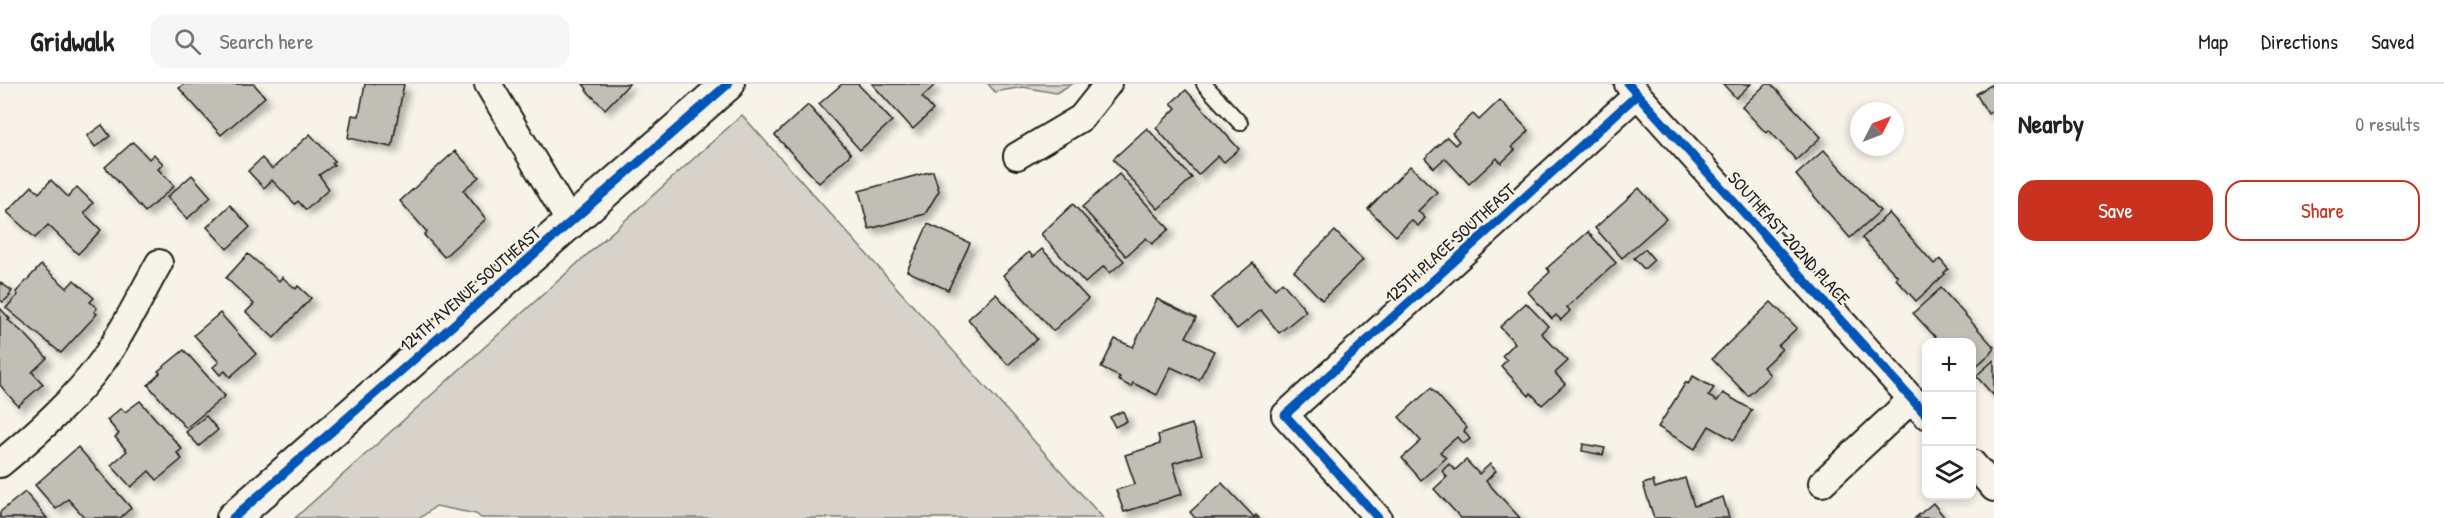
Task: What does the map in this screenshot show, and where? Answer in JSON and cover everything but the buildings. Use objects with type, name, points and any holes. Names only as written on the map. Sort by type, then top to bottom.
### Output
[{"type":"street","points":[[488,84],[571,224]]},
{"type":"street","name":"124TH AVENUE SOUTHEAST","points":[[233,518],[728,84]]},
{"type":"street","points":[[1017,156],[1081,118],[1108,84]]},
{"type":"street","name":"SOUTHEAST 202ND PLACE","points":[[1632,89],[1919,407]]},
{"type":"street","name":"125TH PLACE SOUTHEAST","points":[[1378,518],[1285,415],[1632,89]]},
{"type":"street","points":[[0,464],[27,441],[90,377],[105,357],[159,262]]},
{"type":"street","points":[[1822,483],[1919,407]]},
{"type":"street","points":[[1976,468],[1994,488]]},
{"type":"lane","points":[[1204,84],[1240,123]]},
{"type":"shaded area","points":[[988,84],[1072,84],[1056,93],[1023,87],[995,92]]},
{"type":"shaded area","points":[[742,115],[1103,518],[481,518],[476,514],[436,506],[420,518],[295,518]]},
{"type":"cycle path","points":[[233,518],[728,84]]},
{"type":"cycle path","points":[[1628,84],[1922,411]]},
{"type":"cycle path","points":[[1378,518],[1285,415],[1637,95]]}]
